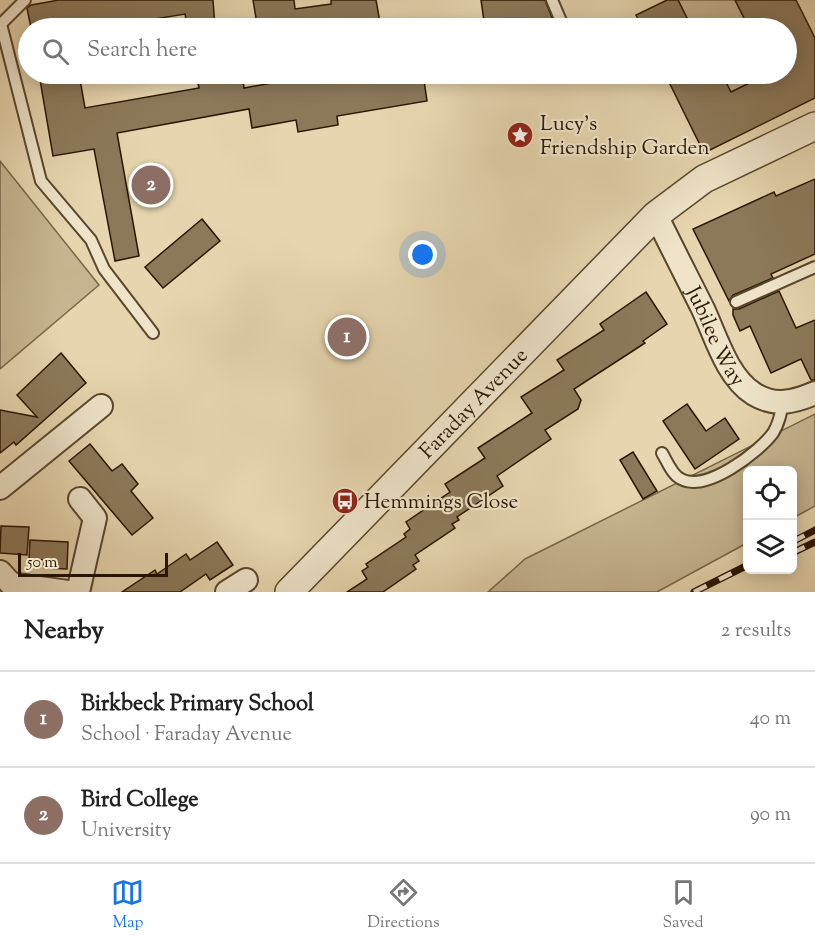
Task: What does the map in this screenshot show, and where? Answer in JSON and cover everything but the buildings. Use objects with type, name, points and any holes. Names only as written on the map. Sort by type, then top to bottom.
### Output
[{"type":"street","name":"Faraday Avenue","points":[[290,592],[656,214],[704,179],[815,126]]},
{"type":"street","name":"Jubilee Way","points":[[656,214],[722,351],[744,386],[756,395],[774,402],[783,402]]},
{"type":"street","points":[[783,402],[792,402],[815,393]]},
{"type":"street","points":[[0,488],[101,406]]},
{"type":"street","points":[[78,592],[95,518],[80,499]]},
{"type":"street","points":[[0,572],[11,584],[68,592]]},
{"type":"street","points":[[227,592],[246,580]]},
{"type":"lane","points":[[25,0],[1,24],[41,181],[91,240],[104,269],[153,333]]},
{"type":"lane","points":[[552,0],[560,18]]},
{"type":"lane","points":[[736,302],[815,267]]},
{"type":"lane","points":[[662,453],[682,480],[690,482],[706,479],[725,471],[762,446],[779,423],[783,402]]},
{"type":"shaded area","points":[[678,0],[735,0],[744,18],[687,18]]},
{"type":"shaded area","points":[[717,84],[748,84],[717,99],[711,87]]},
{"type":"shaded area","points":[[0,161],[99,285],[0,369]]},
{"type":"shaded area","points":[[815,414],[815,506],[797,516],[797,466],[743,466],[743,545],[657,592],[488,592],[525,559]]},
{"type":"railway","points":[[797,539],[815,530]]},
{"type":"railway","points":[[797,551],[815,542]]},
{"type":"railway","points":[[694,592],[743,568]]},
{"type":"place","name":"Lucy's Friendship Garden","points":[[520,135]]},
{"type":"place","name":"Bird College","points":[[151,185]]},
{"type":"place","name":"Birkbeck Primary School","points":[[347,337]]},
{"type":"place","name":"Hemmings Close","points":[[345,501]]}]
